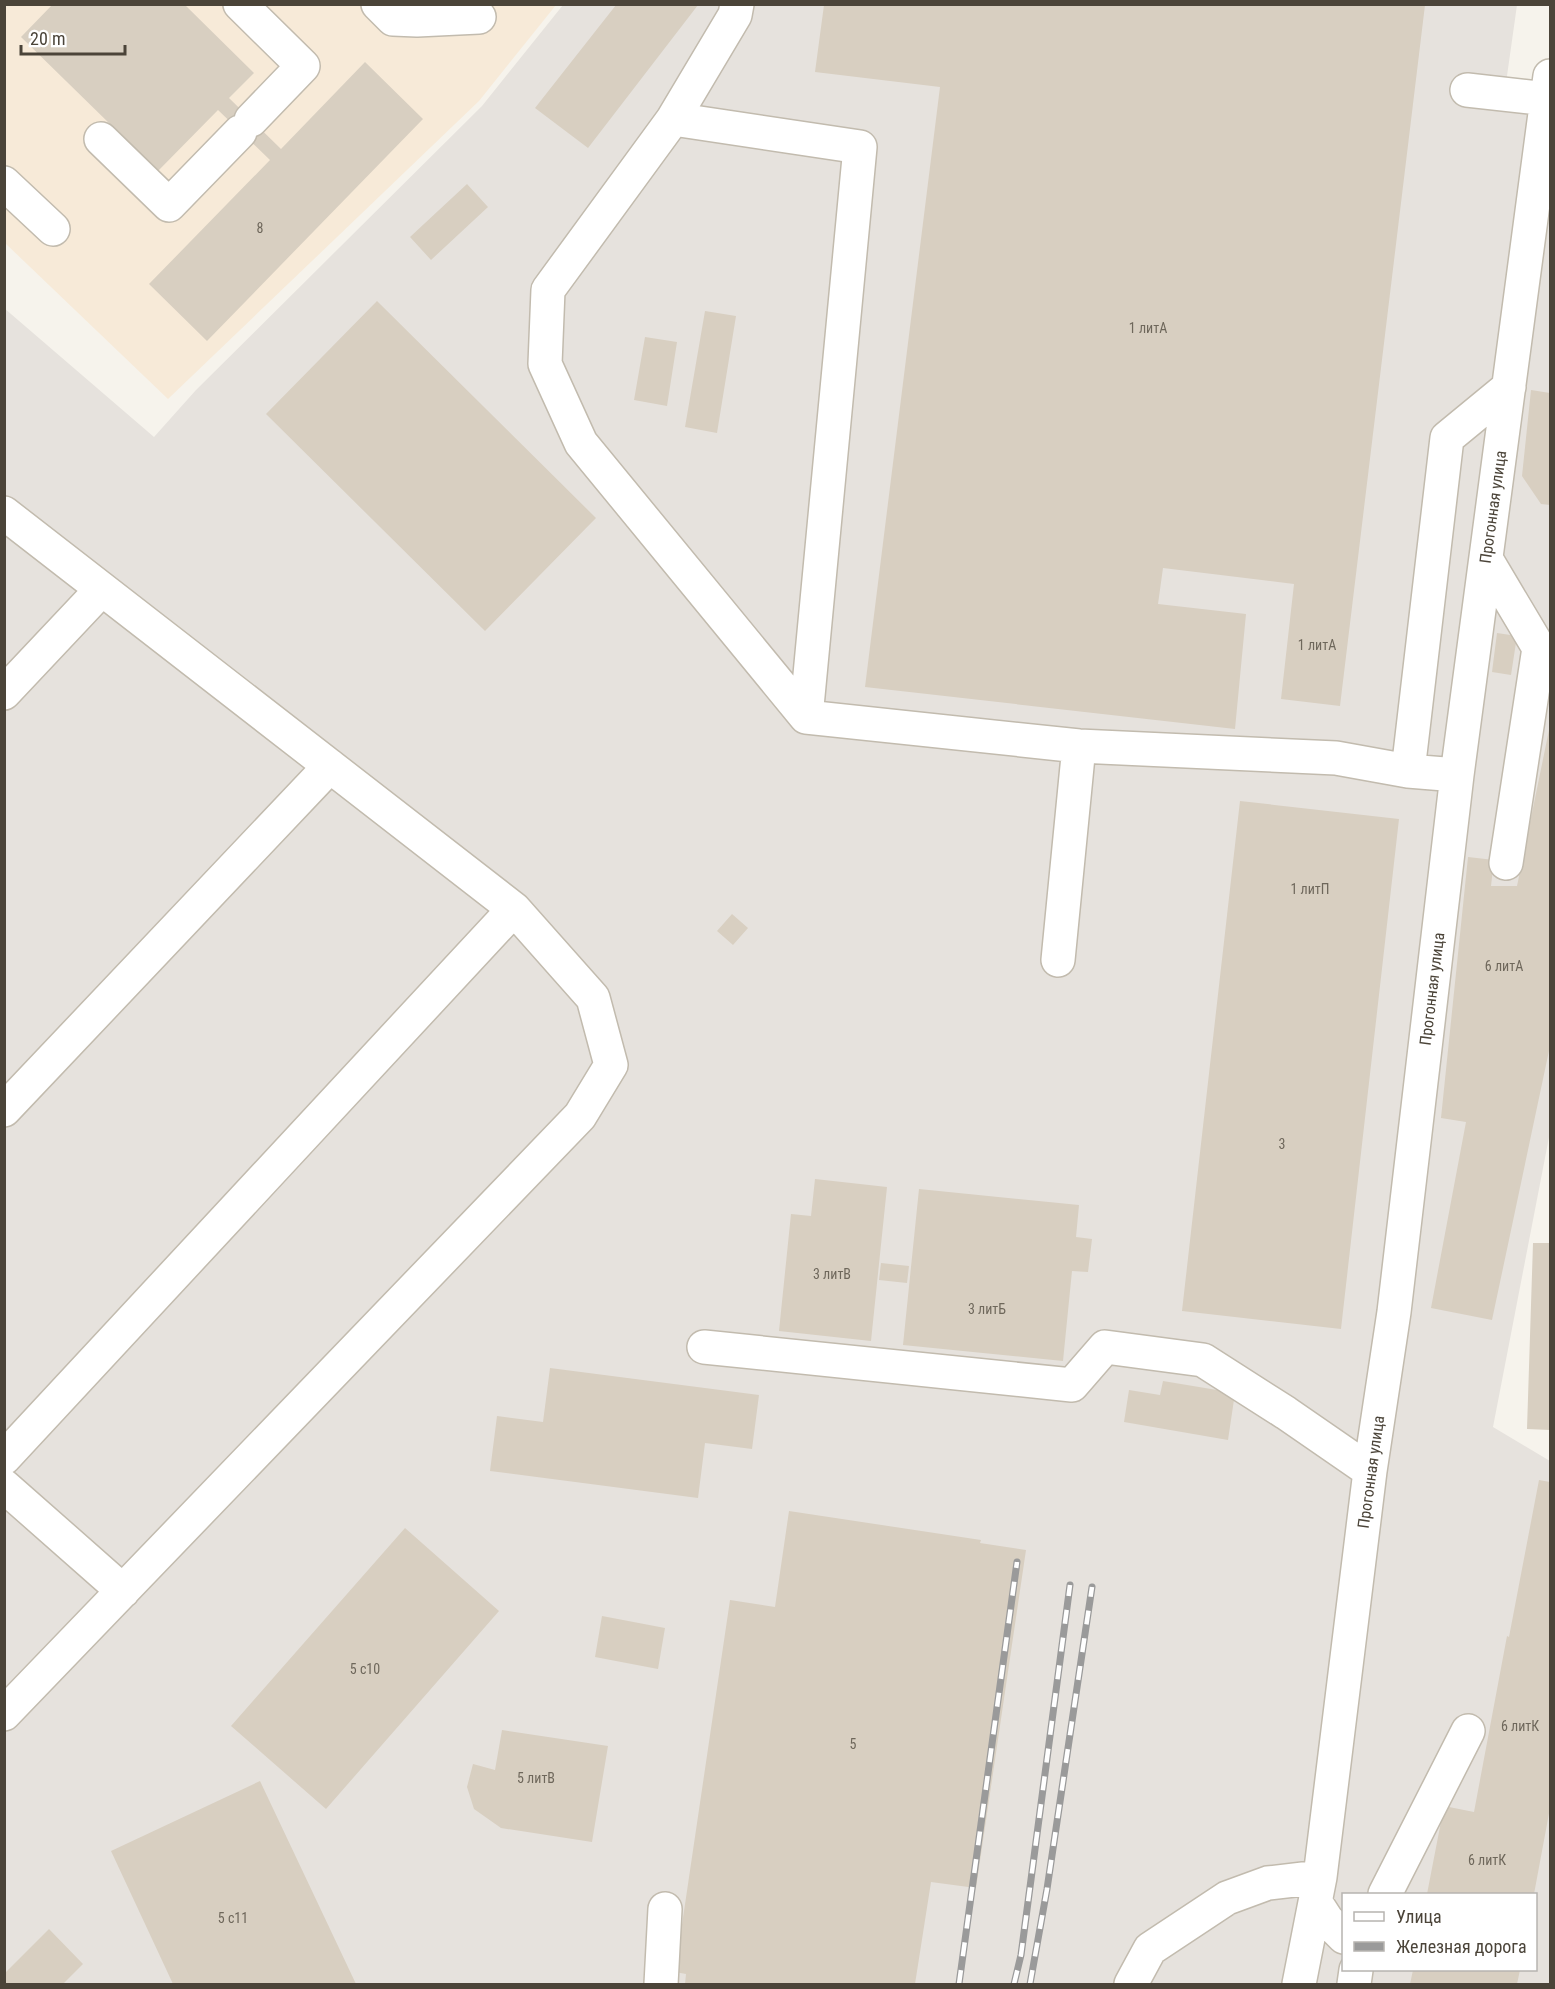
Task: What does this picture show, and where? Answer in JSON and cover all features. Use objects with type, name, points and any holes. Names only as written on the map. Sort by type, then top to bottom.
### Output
[{"type":"street","points":[[101,139],[169,205],[303,66],[240,4]]},
{"type":"street","points":[[378,4],[393,18],[417,20],[478,16]]},
{"type":"street","points":[[737,4],[735,15],[673,119],[548,290],[545,364],[580,443],[807,717],[1079,746],[1336,758],[1408,771],[1457,775]]},
{"type":"street","points":[[1467,90],[1549,87]]},
{"type":"street","name":"Прогонная улица","points":[[1299,1984],[1318,1890],[1370,1471],[1387,1437],[1408,1314],[1457,775],[1509,387],[1545,175],[1549,87]]},
{"type":"street","points":[[673,119],[860,147],[807,717]]},
{"type":"street","points":[[4,183],[52,229]]},
{"type":"street","points":[[1408,771],[1447,438],[1509,387]]},
{"type":"street","points":[[4,513],[514,909],[593,998],[611,1065],[580,1116],[4,1714]]},
{"type":"street","points":[[1486,559],[1539,648],[1506,863]]},
{"type":"street","points":[[4,693],[102,589]]},
{"type":"street","points":[[1058,960],[1079,746]]},
{"type":"street","points":[[4,1110],[330,766]]},
{"type":"street","points":[[4,1458],[514,909]]},
{"type":"street","points":[[704,1347],[1072,1385],[1105,1347],[1203,1360],[1286,1413],[1370,1471]]},
{"type":"street","points":[[4,1486],[123,1591]]},
{"type":"street","points":[[1386,1893],[1468,1731]]},
{"type":"street","points":[[1131,1984],[1150,1949],[1227,1898],[1268,1883],[1318,1890],[1327,1920],[1342,1935]]},
{"type":"street","points":[[661,1984],[665,1909]]},
{"type":"shaded area","points":[[4,5],[556,5],[479,101],[168,399],[5,243]]},
{"type":"shaded area","points":[[563,5],[1517,5],[1506,83],[1550,112],[1550,1132],[1493,1427],[1550,1461],[1549,1984],[5,1984],[4,308],[154,437],[196,390],[482,106]]},
{"type":"building","points":[[53,4],[184,4],[254,73],[229,98],[281,149],[365,62],[423,119],[207,341],[149,284],[270,160],[218,110],[158,171],[21,37]]},
{"type":"building","points":[[616,5],[698,5],[588,148],[535,108]]},
{"type":"building","points":[[824,5],[1425,5],[1340,706],[1281,699],[1294,584],[1163,568],[1158,604],[1246,614],[1235,729],[865,687],[940,87],[815,72]]},
{"type":"building","points":[[467,184],[488,207],[431,260],[410,237]]},
{"type":"building","points":[[377,301],[596,518],[485,631],[266,414]]},
{"type":"building","points":[[705,311],[736,316],[717,433],[685,427]]},
{"type":"building","points":[[645,337],[677,342],[667,406],[634,400]]},
{"type":"building","points":[[1531,390],[1550,393],[1550,505],[1541,504],[1522,476]]},
{"type":"building","points":[[1497,633],[1517,636],[1511,675],[1492,672]]},
{"type":"building","points":[[1549,730],[1550,1046],[1492,1320],[1431,1308],[1466,1122],[1441,1118],[1468,857],[1494,860],[1491,886],[1517,886]]},
{"type":"building","points":[[1240,801],[1399,819],[1341,1329],[1182,1311]]},
{"type":"building","points":[[732,914],[748,928],[733,945],[717,931]]},
{"type":"building","points":[[815,1179],[887,1187],[871,1341],[779,1331],[791,1214],[811,1216]]},
{"type":"building","points":[[919,1189],[1079,1205],[1076,1237],[1092,1239],[1088,1272],[1072,1271],[1063,1361],[903,1345]]},
{"type":"building","points":[[1533,1243],[1550,1243],[1550,1430],[1527,1429]]},
{"type":"building","points":[[881,1263],[909,1266],[907,1283],[879,1280]]},
{"type":"building","points":[[550,1368],[759,1395],[752,1449],[705,1443],[698,1498],[490,1471],[497,1416],[543,1422]]},
{"type":"building","points":[[1163,1381],[1235,1393],[1228,1440],[1124,1422],[1129,1390],[1160,1395]]},
{"type":"building","points":[[1539,1480],[1550,1482],[1550,1808],[1534,1893],[1427,1893],[1444,1806],[1474,1812],[1507,1636],[1509,1637]]},
{"type":"building","points":[[789,1511],[981,1540],[980,1543],[1026,1550],[976,1888],[931,1882],[915,1984],[685,1984],[686,1974],[675,1972],[730,1600],[775,1607]]},
{"type":"building","points":[[405,1528],[499,1611],[326,1809],[231,1726]]},
{"type":"building","points":[[602,1616],[665,1628],[658,1669],[595,1657]]},
{"type":"building","points":[[502,1730],[608,1746],[592,1842],[501,1828],[474,1809],[467,1787],[473,1764],[495,1770]]},
{"type":"building","points":[[260,1781],[356,1984],[173,1984],[111,1851]]},
{"type":"building","points":[[49,1929],[83,1964],[63,1984],[4,1984],[4,1974]]},
{"type":"building","points":[[1413,1971],[1520,1971],[1517,1984],[1410,1984]]},
{"type":"railway","points":[[959,1984],[1017,1562]]},
{"type":"railway","points":[[1014,1984],[1021,1955],[1070,1585]]},
{"type":"railway","points":[[1030,1984],[1047,1889],[1092,1587]]}]
